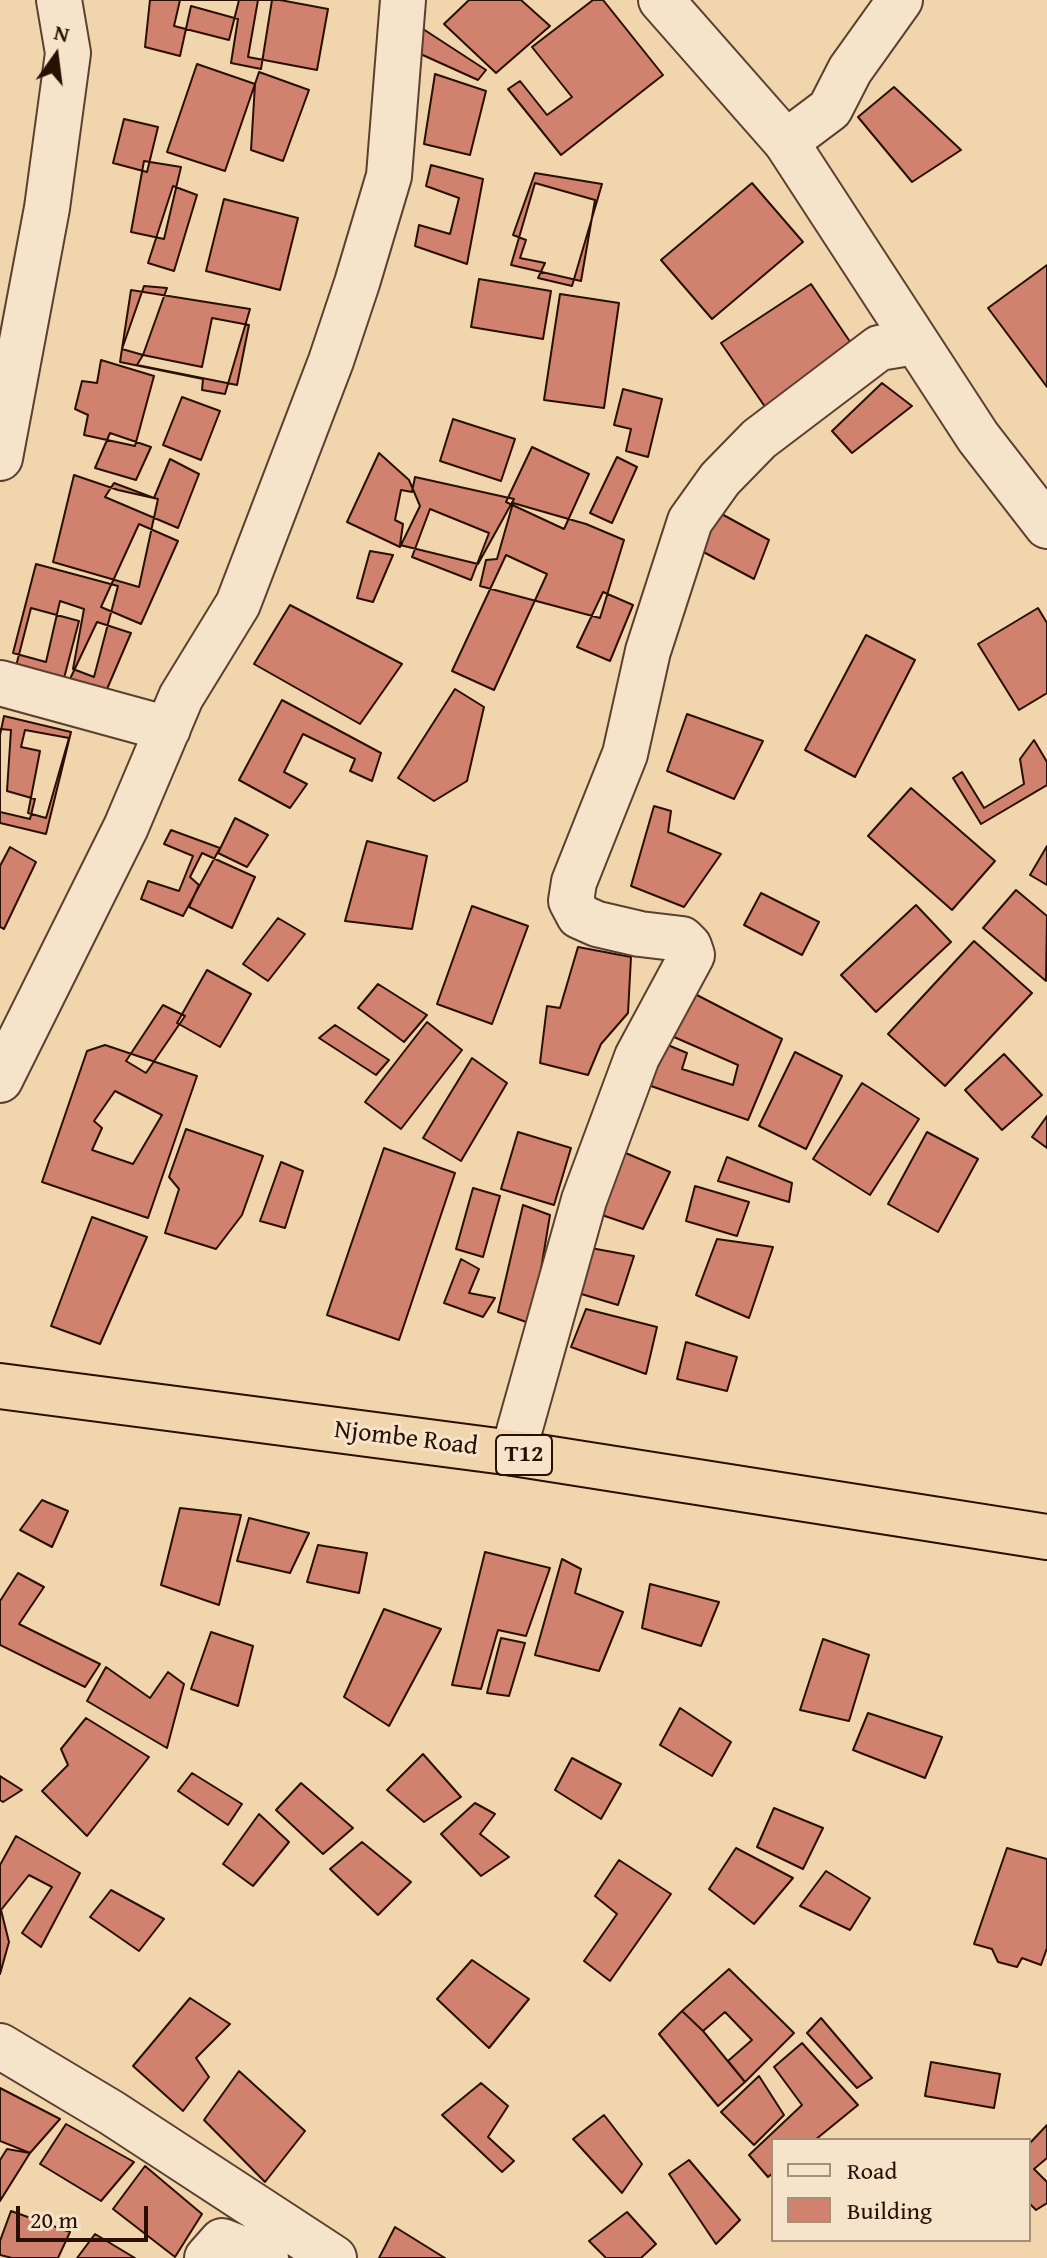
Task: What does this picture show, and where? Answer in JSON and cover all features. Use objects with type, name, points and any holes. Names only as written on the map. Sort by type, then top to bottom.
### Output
[{"type":"highway","name":"Njombe Road","points":[[0,1386],[513,1453],[1047,1537]]},
{"type":"street","points":[[0,458],[47,208],[68,53],[59,0]]},
{"type":"street","points":[[0,1080],[126,827],[181,697],[238,604],[331,361],[389,176],[403,0]]},
{"type":"street","points":[[661,0],[786,142],[978,437],[1047,526]]},
{"type":"street","points":[[786,142],[830,109],[850,70],[900,0]]},
{"type":"street","points":[[513,1453],[584,1200],[637,1057],[692,955],[682,939],[597,924],[579,916],[571,901],[574,882],[625,754],[648,651],[690,521],[720,479],[759,439],[879,348],[915,342]]},
{"type":"street","points":[[0,683],[168,729]]},
{"type":"street","points":[[0,2046],[112,2113],[334,2258]]},
{"type":"street","points":[[207,2258],[222,2241],[266,2258]]},
{"type":"building","points":[[150,0],[272,0],[261,69],[231,63],[238,19],[191,6],[180,56],[145,47]]},
{"type":"building","points":[[180,0],[239,0],[229,40],[174,26]]},
{"type":"building","points":[[258,0],[280,0],[328,9],[317,70],[248,57]]},
{"type":"building","points":[[469,0],[521,0],[550,26],[496,73],[444,24]]},
{"type":"building","points":[[593,0],[603,0],[663,75],[561,155],[508,89],[520,81],[547,115],[572,97],[532,47]]},
{"type":"building","points":[[420,27],[486,70],[478,80],[405,47]]},
{"type":"building","points":[[197,64],[255,84],[225,171],[167,152]]},
{"type":"building","points":[[259,72],[309,90],[283,161],[251,150],[255,84]]},
{"type":"building","points":[[435,74],[486,91],[470,155],[424,144]]},
{"type":"building","points":[[894,87],[961,150],[912,182],[858,117]]},
{"type":"building","points":[[124,119],[158,127],[147,172],[113,163]]},
{"type":"building","points":[[144,161],[181,167],[164,239],[131,232]]},
{"type":"building","points":[[431,165],[483,179],[467,264],[415,246],[419,225],[450,234],[459,198],[426,186]]},
{"type":"building","points":[[535,173],[602,184],[572,286],[538,278],[545,263],[520,258],[526,240],[513,235]]},
{"type":"building","points":[[535,183],[595,200],[581,281],[511,265]]},
{"type":"building","points":[[752,183],[803,242],[712,319],[661,260]]},
{"type":"building","points":[[173,186],[197,195],[174,271],[148,263]]},
{"type":"building","points":[[224,199],[298,218],[280,290],[206,271]]},
{"type":"building","points":[[1047,265],[1047,387],[988,308]]},
{"type":"building","points":[[479,279],[551,291],[543,339],[471,327]]},
{"type":"building","points":[[811,284],[859,355],[770,414],[721,343]]},
{"type":"building","points":[[144,286],[167,288],[143,355],[122,349]]},
{"type":"building","points":[[131,290],[250,309],[225,394],[202,390],[203,379],[120,362]]},
{"type":"building","points":[[560,294],[619,303],[604,408],[544,400]]},
{"type":"building","points":[[212,318],[249,325],[237,385],[137,365],[143,355],[202,367]]},
{"type":"building","points":[[101,360],[154,376],[135,446],[84,435],[88,415],[75,409],[82,381],[97,383]]},
{"type":"building","points":[[882,383],[912,406],[852,453],[832,431]]},
{"type":"building","points":[[623,389],[662,399],[648,457],[626,451],[631,429],[614,425]]},
{"type":"building","points":[[182,397],[220,411],[201,460],[163,445]]},
{"type":"building","points":[[453,419],[515,439],[501,481],[440,461]]},
{"type":"building","points":[[110,433],[151,447],[136,480],[95,468]]},
{"type":"building","points":[[532,447],[589,474],[564,529],[506,502]]},
{"type":"building","points":[[379,453],[409,480],[420,506],[400,547],[347,522]]},
{"type":"building","points":[[617,457],[637,467],[612,523],[590,513]]},
{"type":"building","points":[[170,459],[199,474],[178,528],[105,497],[114,483],[154,498]]},
{"type":"building","points":[[74,475],[158,499],[139,587],[53,562]]},
{"type":"building","points":[[415,477],[514,499],[478,564],[400,545],[403,524],[395,520],[401,490],[412,492]]},
{"type":"building","points":[[513,503],[586,524],[624,540],[600,618],[480,586],[486,560],[497,559]]},
{"type":"building","points":[[430,509],[489,533],[471,580],[412,557]]},
{"type":"building","points":[[718,512],[769,540],[754,579],[696,548]]},
{"type":"building","points":[[139,524],[178,541],[141,624],[101,607]]},
{"type":"building","points":[[370,551],[393,555],[373,602],[357,598]]},
{"type":"building","points":[[506,555],[547,574],[494,690],[452,671]]},
{"type":"building","points":[[36,564],[118,586],[94,677],[73,669],[84,609],[60,601],[46,662],[13,653]]},
{"type":"building","points":[[603,592],[633,605],[610,661],[577,647]]},
{"type":"building","points":[[290,605],[402,664],[360,724],[254,664]]},
{"type":"building","points":[[31,608],[79,621],[63,682],[15,670]]},
{"type":"building","points":[[1038,608],[1047,623],[1047,693],[1019,710],[978,644]]},
{"type":"building","points":[[97,622],[131,633],[107,689],[70,679]]},
{"type":"building","points":[[866,635],[915,660],[855,777],[805,750]]},
{"type":"building","points":[[455,689],[484,707],[467,781],[434,801],[398,778]]},
{"type":"building","points":[[282,700],[381,753],[372,781],[350,771],[355,759],[303,734],[284,772],[307,784],[290,808],[239,780]]},
{"type":"building","points":[[687,714],[763,741],[734,799],[667,771]]},
{"type":"building","points":[[4,716],[71,732],[46,834],[0,823],[0,735]]},
{"type":"building","points":[[0,729],[11,730],[7,791],[35,799],[30,819],[0,812]]},
{"type":"building","points":[[25,730],[69,738],[46,818],[28,813],[40,751],[21,747]]},
{"type":"building","points":[[1034,740],[1047,762],[1047,785],[981,824],[953,778],[962,772],[984,808],[1024,784],[1020,759]]},
{"type":"building","points":[[911,788],[995,861],[952,910],[868,836]]},
{"type":"building","points":[[654,806],[671,811],[668,832],[721,854],[684,907],[631,886]]},
{"type":"building","points":[[235,818],[268,835],[247,867],[218,853]]},
{"type":"building","points":[[171,830],[220,848],[183,916],[141,899],[148,881],[179,891],[193,856],[164,844]]},
{"type":"building","points":[[367,841],[427,856],[412,929],[345,921]]},
{"type":"building","points":[[1047,846],[1047,885],[1030,875]]},
{"type":"building","points":[[10,847],[36,862],[4,929],[0,927],[0,866]]},
{"type":"building","points":[[202,853],[255,877],[232,928],[189,907],[199,885],[190,877]]},
{"type":"building","points":[[1016,890],[1047,916],[1046,981],[983,928]]},
{"type":"building","points":[[761,893],[819,922],[802,955],[744,925]]},
{"type":"building","points":[[916,905],[951,942],[876,1012],[841,975]]},
{"type":"building","points":[[472,906],[528,926],[492,1024],[437,1004]]},
{"type":"building","points":[[278,918],[305,934],[268,981],[243,964]]},
{"type":"building","points":[[974,941],[1032,993],[945,1086],[888,1034]]},
{"type":"building","points":[[578,947],[631,957],[628,1013],[601,1044],[588,1075],[540,1063],[547,1006],[560,1008]]},
{"type":"building","points":[[207,970],[251,994],[220,1047],[177,1023]]},
{"type":"building","points":[[378,984],[427,1015],[404,1042],[358,1008]]},
{"type":"building","points":[[693,993],[782,1039],[748,1120],[651,1086],[663,1043],[687,1053],[682,1069],[733,1085],[738,1065],[674,1037]]},
{"type":"building","points":[[163,1005],[185,1016],[146,1073],[126,1061]]},
{"type":"building","points":[[427,1022],[462,1050],[401,1129],[365,1102]]},
{"type":"building","points":[[335,1025],[389,1060],[376,1075],[319,1038]]},
{"type":"building","points":[[105,1045],[197,1076],[148,1218],[42,1182],[87,1051]]},
{"type":"building","points":[[795,1052],[842,1076],[806,1149],[759,1126]]},
{"type":"building","points":[[1004,1054],[1042,1095],[1002,1130],[965,1090]]},
{"type":"building","points":[[472,1058],[507,1083],[461,1161],[423,1138]]},
{"type":"building","points":[[862,1083],[919,1119],[870,1195],[813,1159]]},
{"type":"building","points":[[115,1091],[162,1115],[133,1164],[92,1150],[102,1128],[94,1121]]},
{"type":"building","points":[[1047,1116],[1047,1148],[1032,1137]]},
{"type":"building","points":[[186,1129],[263,1156],[242,1215],[216,1249],[165,1233],[179,1189],[169,1177]]},
{"type":"building","points":[[518,1132],[571,1148],[554,1205],[501,1189]]},
{"type":"building","points":[[927,1132],[978,1159],[938,1232],[888,1204]]},
{"type":"building","points":[[384,1148],[455,1173],[399,1340],[327,1315]]},
{"type":"building","points":[[621,1151],[670,1172],[643,1229],[596,1213]]},
{"type":"building","points":[[727,1157],[792,1183],[789,1202],[718,1181]]},
{"type":"building","points":[[281,1162],[303,1171],[285,1228],[260,1221]]},
{"type":"building","points":[[695,1186],[749,1202],[737,1236],[686,1221]]},
{"type":"building","points":[[473,1188],[500,1196],[483,1257],[456,1249]]},
{"type":"building","points":[[523,1205],[550,1215],[532,1324],[498,1312]]},
{"type":"building","points":[[92,1217],[147,1237],[100,1344],[51,1326]]},
{"type":"building","points":[[717,1239],[773,1247],[749,1318],[696,1295]]},
{"type":"building","points":[[591,1248],[634,1256],[618,1305],[578,1293]]},
{"type":"building","points":[[461,1259],[479,1269],[469,1293],[495,1298],[483,1317],[444,1303]]},
{"type":"building","points":[[586,1309],[657,1327],[646,1374],[571,1347]]},
{"type":"building","points":[[686,1342],[737,1357],[727,1391],[677,1379]]},
{"type":"building","points":[[42,1500],[68,1511],[52,1547],[20,1530]]},
{"type":"building","points":[[180,1508],[241,1515],[219,1605],[161,1585]]},
{"type":"building","points":[[249,1518],[309,1533],[290,1573],[237,1561]]},
{"type":"building","points":[[318,1545],[367,1553],[359,1593],[307,1582]]},
{"type":"building","points":[[485,1552],[550,1568],[526,1636],[498,1630],[481,1689],[452,1685]]},
{"type":"building","points":[[562,1559],[581,1569],[575,1593],[623,1612],[599,1671],[535,1655]]},
{"type":"building","points":[[18,1573],[44,1587],[19,1624],[100,1664],[85,1687],[0,1645],[0,1601]]},
{"type":"building","points":[[650,1584],[719,1602],[701,1646],[642,1628]]},
{"type":"building","points":[[384,1609],[441,1629],[389,1726],[344,1697]]},
{"type":"building","points":[[211,1632],[253,1646],[238,1706],[191,1689]]},
{"type":"building","points":[[501,1638],[525,1643],[509,1696],[487,1693]]},
{"type":"building","points":[[823,1639],[869,1655],[849,1721],[800,1710]]},
{"type":"building","points":[[106,1667],[150,1698],[168,1672],[184,1684],[167,1748],[87,1701]]},
{"type":"building","points":[[680,1708],[731,1742],[712,1776],[660,1745]]},
{"type":"building","points":[[868,1713],[942,1737],[925,1778],[853,1750]]},
{"type":"building","points":[[86,1718],[149,1757],[87,1836],[42,1791],[68,1765],[61,1749]]},
{"type":"building","points":[[423,1754],[461,1797],[424,1822],[387,1790]]},
{"type":"building","points":[[572,1758],[621,1784],[601,1819],[555,1790]]},
{"type":"building","points":[[192,1773],[242,1804],[228,1825],[178,1791]]},
{"type":"building","points":[[0,1776],[22,1790],[3,1802],[0,1800]]},
{"type":"building","points":[[301,1783],[353,1828],[323,1854],[276,1810]]},
{"type":"building","points":[[475,1803],[495,1814],[480,1834],[509,1857],[481,1876],[441,1834]]},
{"type":"building","points":[[774,1808],[823,1828],[803,1869],[757,1847]]},
{"type":"building","points":[[259,1814],[289,1842],[253,1886],[223,1864]]},
{"type":"building","points":[[16,1836],[80,1873],[41,1947],[22,1933],[52,1887],[29,1875],[1,1910],[9,1942],[0,1974],[0,1865]]},
{"type":"building","points":[[362,1842],[411,1882],[378,1915],[330,1869]]},
{"type":"building","points":[[736,1848],[793,1878],[754,1924],[709,1889]]},
{"type":"building","points":[[1007,1848],[1047,1859],[1047,1948],[1041,1965],[1022,1958],[1017,1967],[998,1962],[992,1949],[974,1944]]},
{"type":"building","points":[[619,1860],[671,1894],[610,1981],[584,1961],[617,1914],[595,1896]]},
{"type":"building","points":[[826,1871],[870,1898],[850,1930],[800,1906]]},
{"type":"building","points":[[111,1890],[164,1919],[139,1951],[90,1917]]},
{"type":"building","points":[[472,1960],[529,1999],[489,2048],[437,1999]]},
{"type":"building","points":[[729,1969],[794,2033],[745,2082],[728,2061],[752,2040],[725,2012],[703,2031],[682,2011]]},
{"type":"building","points":[[190,1998],[230,2024],[196,2058],[209,2077],[183,2111],[133,2066]]},
{"type":"building","points":[[682,2011],[703,2031],[745,2082],[718,2106],[659,2034]]},
{"type":"building","points":[[821,2018],[872,2078],[857,2088],[807,2033]]},
{"type":"building","points":[[802,2043],[858,2105],[817,2138],[771,2138],[771,2175],[768,2177],[749,2155],[802,2105],[774,2067]]},
{"type":"building","points":[[931,2062],[1000,2074],[994,2108],[925,2096]]},
{"type":"building","points":[[239,2071],[305,2131],[265,2182],[204,2120]]},
{"type":"building","points":[[759,2076],[784,2115],[754,2145],[721,2112]]},
{"type":"building","points":[[481,2083],[508,2106],[488,2137],[514,2161],[502,2172],[442,2115]]},
{"type":"building","points":[[0,2088],[60,2119],[30,2153],[0,2141]]},
{"type":"building","points":[[604,2115],[642,2164],[622,2193],[573,2139]]},
{"type":"building","points":[[66,2124],[134,2162],[101,2201],[40,2164]]},
{"type":"building","points":[[1047,2125],[1047,2158],[1034,2169],[1047,2182],[1047,2203],[1036,2210],[1031,2205],[1031,2142]]},
{"type":"building","points":[[7,2149],[30,2153],[0,2201],[0,2160]]},
{"type":"building","points":[[689,2160],[740,2220],[716,2244],[669,2174]]},
{"type":"building","points":[[145,2166],[202,2214],[175,2257],[113,2209]]},
{"type":"building","points":[[11,2211],[70,2232],[58,2258],[0,2255],[0,2241]]},
{"type":"building","points":[[627,2212],[656,2244],[641,2258],[606,2258],[589,2241]]},
{"type":"building","points":[[395,2227],[445,2258],[379,2258]]},
{"type":"building","points":[[95,2234],[135,2258],[77,2258]]}]
